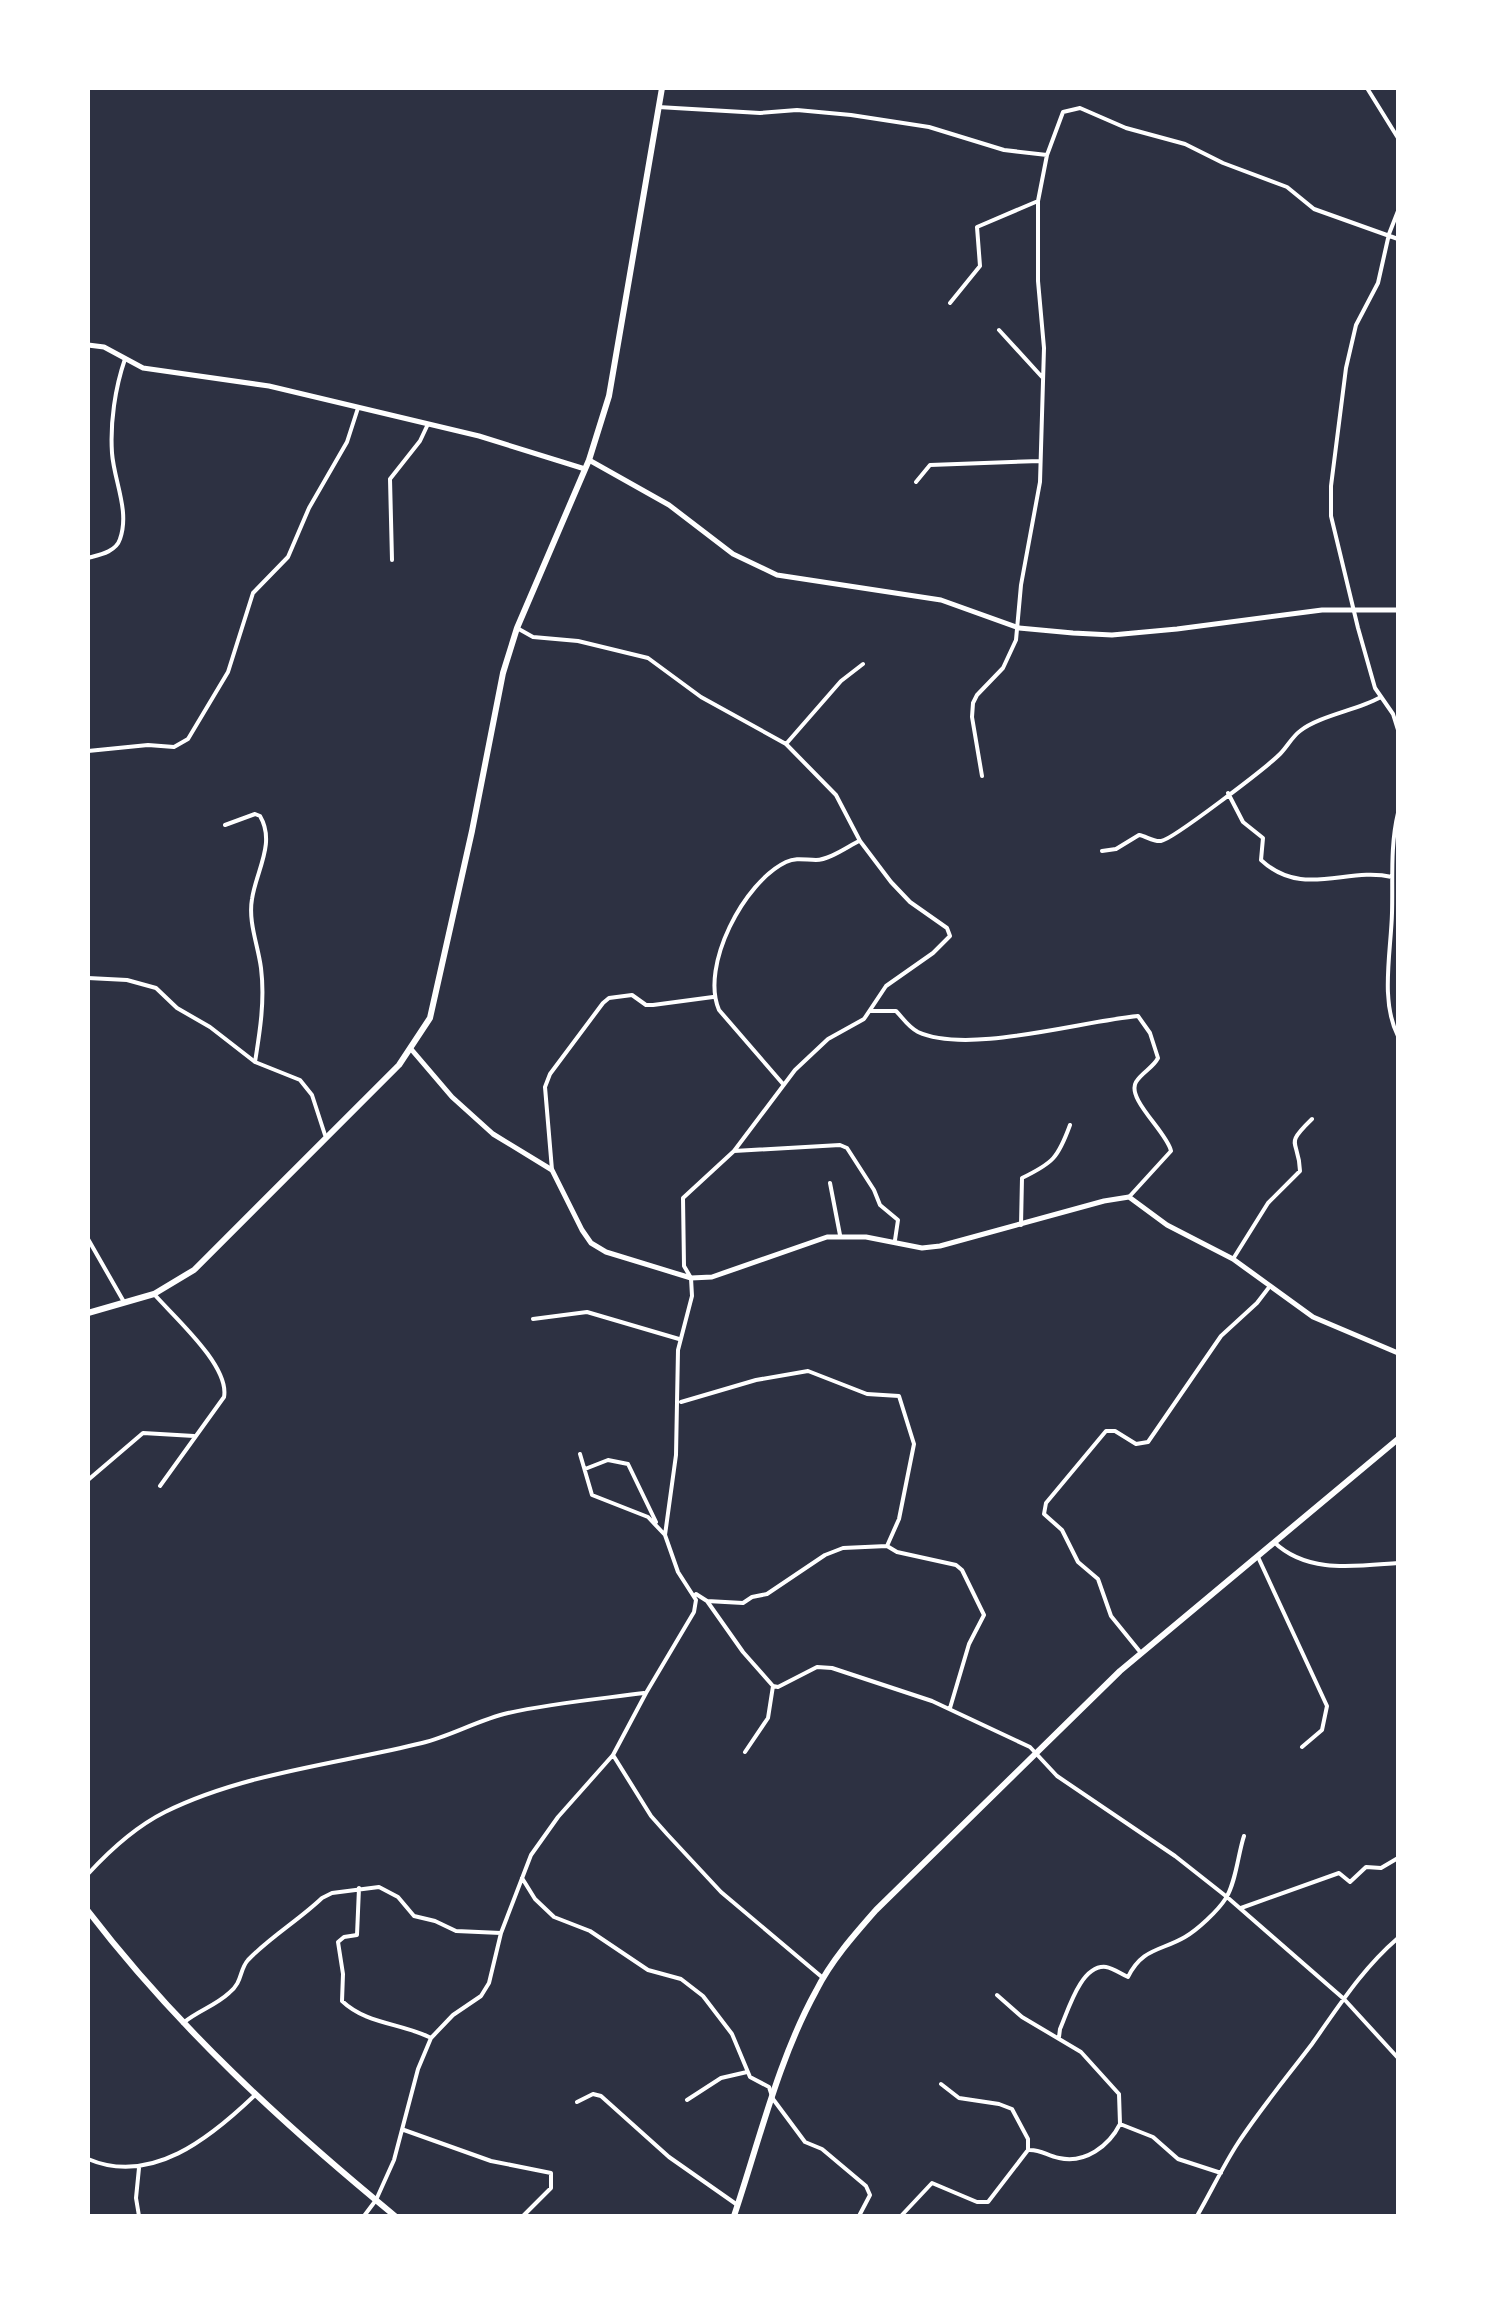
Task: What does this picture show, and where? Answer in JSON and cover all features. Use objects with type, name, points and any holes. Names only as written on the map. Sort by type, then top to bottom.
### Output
[{"type":"main road","points":[[88,1313],[154,1294],[194,1270],[411,1049],[430,1018],[472,831],[492,712],[518,628],[589,460],[609,396],[662,88]]},
{"type":"main road","points":[[738,2213],[797,2032],[823,1978],[876,1910],[1141,1653],[1398,1439]]},
{"type":"main road","points":[[88,1911],[142,1980],[254,2096],[395,2216]]},
{"type":"street","points":[[1366,88],[1398,138]]},
{"type":"street","points":[[658,107],[704,112],[797,110],[880,119],[929,127],[1004,150],[1047,155]]},
{"type":"street","points":[[982,776],[974,703],[976,695],[1003,668],[1012,652],[1038,498],[1044,323],[1038,281],[1038,202],[1047,155],[1063,112],[1080,108],[1126,128],[1185,144],[1223,163],[1287,186],[1314,209],[1398,238]]},
{"type":"street","points":[[950,303],[980,266],[977,227],[1038,202]]},
{"type":"street","points":[[1398,211],[1378,282],[1356,325],[1346,368],[1331,486],[1336,540],[1354,610],[1380,698],[1393,714],[1398,730]]},
{"type":"street","points":[[999,330],[1042,377]]},
{"type":"street","points":[[88,345],[156,371],[268,386],[428,424],[585,470]]},
{"type":"street","points":[[88,558],[116,548],[120,540],[123,518],[112,437],[118,380],[125,360]]},
{"type":"street","points":[[88,751],[148,744],[174,746],[188,738],[228,672],[252,593],[294,548],[309,508],[347,442],[358,408]]},
{"type":"street","points":[[392,560],[390,479],[420,441],[428,424]]},
{"type":"street","points":[[589,460],[669,505],[755,567],[777,575],[941,600],[1019,628],[1112,635],[1278,614],[1398,610]]},
{"type":"street","points":[[916,482],[930,465],[1040,462]]},
{"type":"street","points":[[518,628],[533,637],[578,642],[648,658],[701,696],[786,744],[836,795],[860,840],[891,882],[910,902],[948,928],[950,936],[886,986],[857,1024],[828,1039],[783,1084],[734,1151],[683,1198],[684,1266],[692,1296],[680,1339],[676,1455],[666,1536]]},
{"type":"street","points":[[786,744],[842,681],[863,664]]},
{"type":"street","points":[[1102,851],[1116,849],[1139,835],[1160,842],[1167,839],[1263,769],[1303,729],[1380,698]]},
{"type":"street","points":[[1228,794],[1244,822],[1262,838],[1261,860],[1275,870],[1317,881],[1381,874],[1392,877]]},
{"type":"street","points":[[1398,813],[1394,828],[1389,984],[1398,1036]]},
{"type":"street","points":[[225,825],[255,814],[267,829],[262,866],[251,900],[263,1012],[255,1062]]},
{"type":"street","points":[[783,1084],[732,1026],[714,996],[728,928],[760,883],[784,862],[820,859],[860,840]]},
{"type":"street","points":[[88,978],[128,980],[156,988],[177,1008],[210,1026],[255,1062],[308,1086],[326,1137]]},
{"type":"street","points":[[714,996],[653,1006],[632,994],[610,998],[550,1074],[545,1087],[552,1170],[591,1243],[606,1252],[690,1278],[712,1277],[806,1242],[840,1236],[922,1248],[940,1246],[1104,1201],[1130,1198],[1171,1151],[1163,1132],[1151,1120],[1134,1090],[1158,1058],[1150,1033],[1138,1016],[946,1039],[915,1030],[896,1011],[870,1011]]},
{"type":"street","points":[[411,1049],[452,1097],[492,1134],[552,1170]]},
{"type":"street","points":[[1233,1258],[1268,1203],[1300,1171],[1294,1136],[1312,1119]]},
{"type":"street","points":[[1021,1225],[1022,1178],[1056,1158],[1070,1125]]},
{"type":"street","points":[[734,1151],[776,1146],[847,1148],[880,1205],[898,1220],[894,1243]]},
{"type":"street","points":[[830,1183],[840,1236]]},
{"type":"street","points":[[1130,1198],[1166,1225],[1233,1258],[1313,1316],[1398,1354]]},
{"type":"street","points":[[88,1239],[124,1302]]},
{"type":"street","points":[[1141,1653],[1112,1616],[1098,1579],[1078,1562],[1067,1538],[1044,1509],[1066,1476],[1106,1431],[1116,1431],[1136,1444],[1148,1442],[1221,1336],[1270,1286]]},
{"type":"street","points":[[154,1294],[213,1362],[226,1388],[224,1397],[160,1486]]},
{"type":"street","points":[[533,1319],[587,1312],[680,1339]]},
{"type":"street","points":[[679,1402],[756,1380],[808,1371],[867,1394],[899,1396],[914,1444],[898,1519],[887,1546]]},
{"type":"street","points":[[88,1480],[143,1433],[196,1436]]},
{"type":"street","points":[[580,1454],[592,1495],[630,1508],[658,1525]]},
{"type":"street","points":[[364,2216],[376,2200],[404,2130],[418,2069],[431,2038],[453,2015],[481,1996],[490,1983],[501,1933],[532,1855],[558,1817],[613,1755],[694,1612],[696,1600],[692,1591],[678,1572],[666,1536],[628,1464],[608,1460],[585,1470]]},
{"type":"street","points":[[1274,1542],[1301,1562],[1398,1563]]},
{"type":"street","points":[[707,1601],[743,1603],[767,1594],[831,1552],[887,1546],[897,1552],[956,1565],[984,1615],[969,1644],[950,1708]]},
{"type":"street","points":[[1258,1555],[1327,1706],[1322,1730],[1302,1746]]},
{"type":"street","points":[[692,1591],[707,1601],[773,1686],[824,1666],[950,1708],[1024,1744],[1070,1786],[1175,1856],[1228,1897],[1344,1999],[1398,2058]]},
{"type":"street","points":[[745,1752],[768,1718],[773,1686]]},
{"type":"street","points":[[88,1874],[128,1835],[188,1802],[290,1771],[427,1742],[510,1712],[646,1692]]},
{"type":"street","points":[[613,1755],[651,1816],[667,1834],[722,1892],[823,1978]]},
{"type":"street","points":[[1060,2038],[1060,2029],[1092,1970],[1108,1968],[1128,1977],[1133,1965],[1159,1946],[1184,1937],[1228,1897],[1244,1836]]},
{"type":"street","points":[[1241,1908],[1340,1873],[1350,1882],[1366,1867],[1386,1867],[1398,1858]]},
{"type":"street","points":[[522,1877],[534,1899],[554,1918],[590,1930],[636,1964],[681,1979],[702,1996],[732,2034],[747,2072],[769,2087],[773,2099],[805,2142],[822,2149],[866,2186],[870,2195],[858,2216]]},
{"type":"street","points":[[183,2022],[232,1992],[240,1982],[246,1962],[322,1898],[360,1888],[389,1890],[414,1916],[435,1920],[456,1931],[501,1933]]},
{"type":"street","points":[[360,1888],[358,1932],[338,1942],[342,2002],[366,2017],[431,2038]]},
{"type":"street","points":[[1197,2216],[1251,2124],[1374,1959],[1398,1938]]},
{"type":"street","points":[[997,1994],[1022,2017],[1081,2052],[1119,2094],[1120,2124],[1110,2140],[1088,2156],[1061,2159],[1037,2149],[1028,2150]]},
{"type":"street","points":[[687,2100],[720,2078],[747,2072]]},
{"type":"street","points":[[901,2216],[932,2182],[977,2202],[988,2202],[1028,2150],[1028,2140],[1012,2110],[999,2104],[958,2098],[942,2084]]},
{"type":"street","points":[[576,2102],[594,2094],[601,2096],[738,2213]]},
{"type":"street","points":[[88,2159],[139,2168],[201,2141],[254,2096]]},
{"type":"street","points":[[1120,2124],[1154,2137],[1178,2159],[1221,2173]]},
{"type":"street","points":[[404,2130],[491,2161],[551,2172],[551,2188],[523,2216]]},
{"type":"street","points":[[139,2168],[139,2216]]}]
